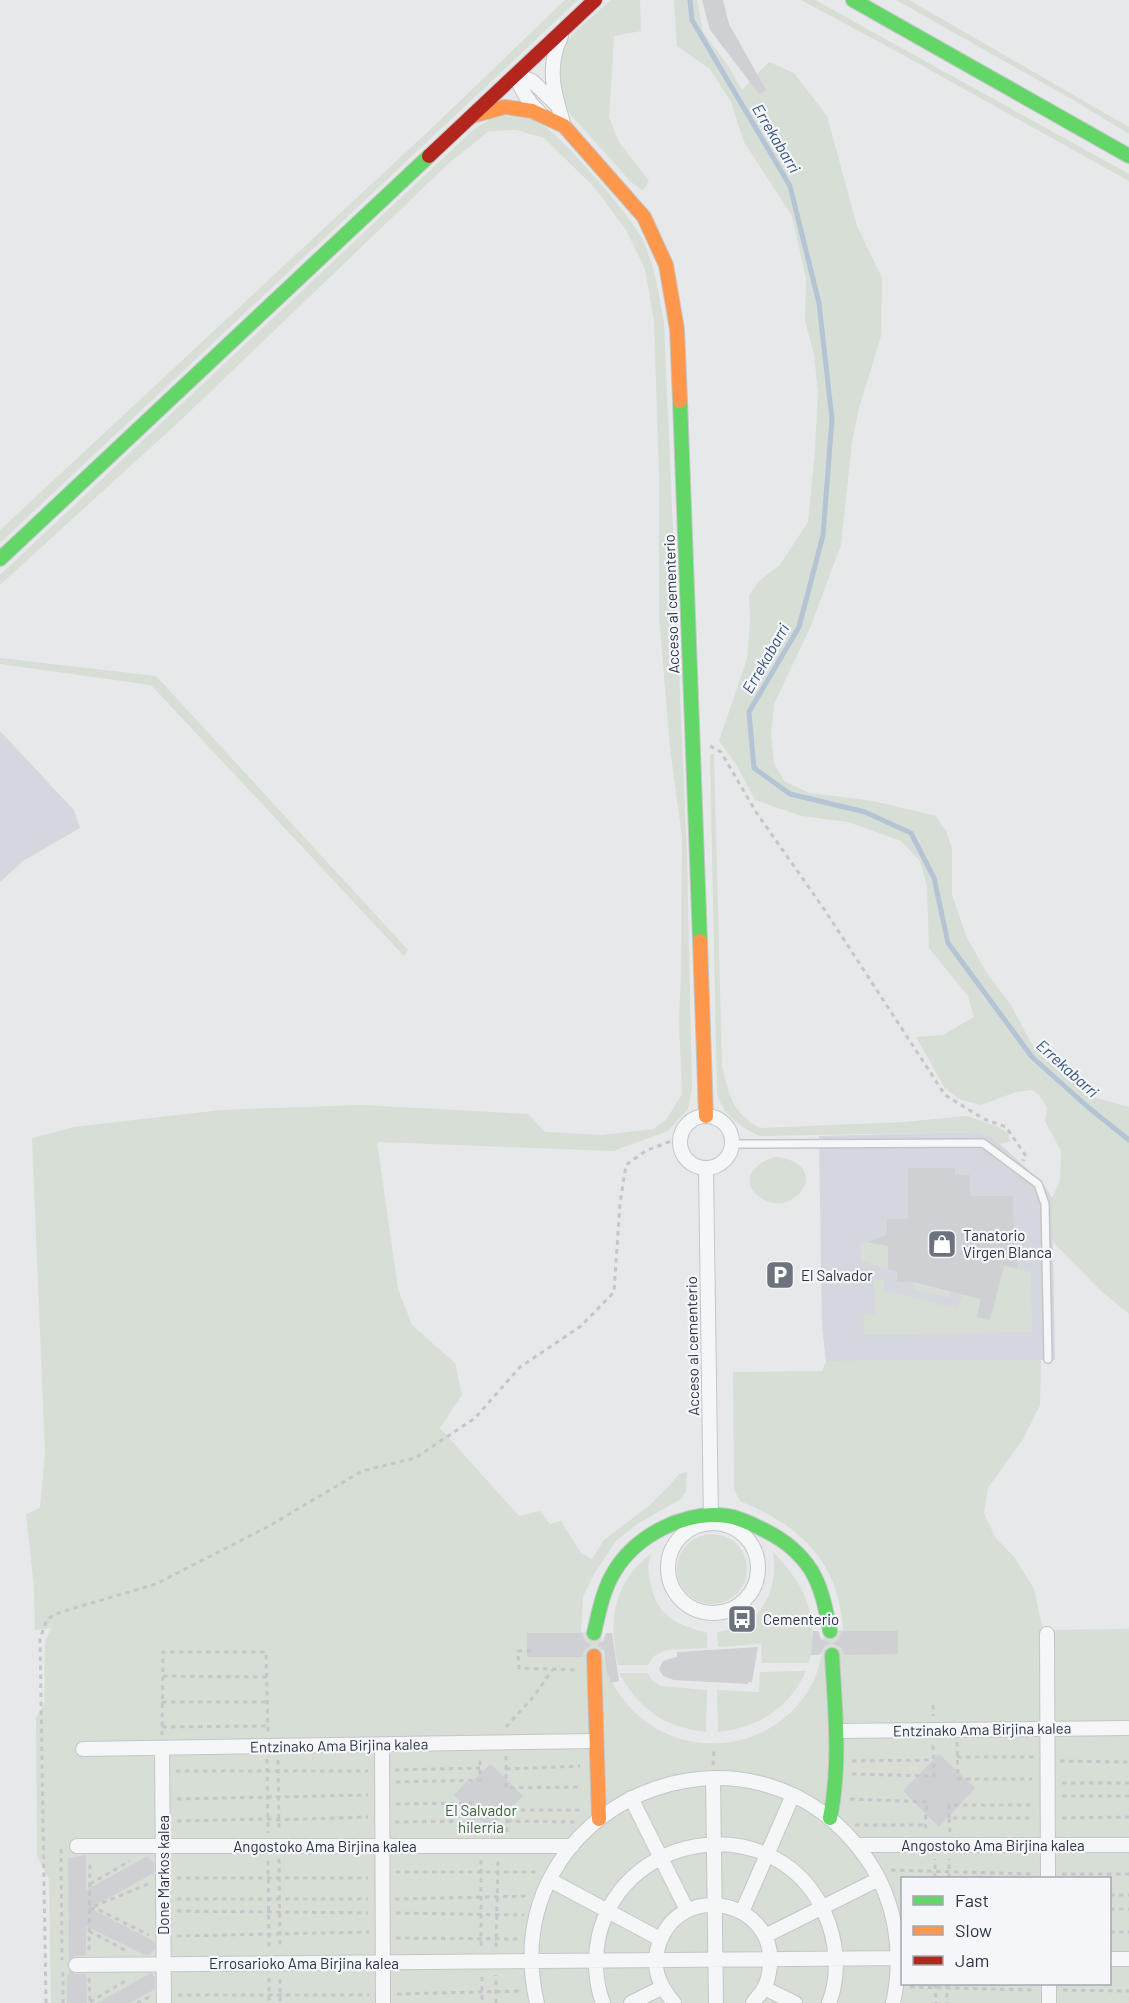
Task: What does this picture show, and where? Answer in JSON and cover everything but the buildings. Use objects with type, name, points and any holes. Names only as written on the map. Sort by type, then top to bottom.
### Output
[{"type":"street","points":[[853,0],[1129,156]]},
{"type":"street","points":[[0,560],[592,1]]},
{"type":"street","points":[[564,28],[555,50],[552,75],[557,105],[564,126]]},
{"type":"street","points":[[516,75],[532,81],[557,105]]},
{"type":"street","points":[[516,75],[530,105],[543,116]]},
{"type":"street","points":[[472,116],[505,107],[532,111],[564,126]]},
{"type":"street","name":"Acceso al cementerio","points":[[564,126],[644,217],[666,264],[677,329],[705,1116]]},
{"type":"street","points":[[705,1116],[719,1119],[725,1124],[733,1144],[724,1161],[706,1168],[697,1167],[689,1162],[684,1155],[680,1138],[689,1122],[705,1116]]},
{"type":"street","name":"Acceso al cementerio","points":[[706,1168],[711,1519]]},
{"type":"street","points":[[594,1633],[605,1590],[618,1565],[642,1541],[690,1518],[711,1519],[728,1516],[773,1534],[794,1550],[810,1569],[818,1586],[824,1600],[830,1631]]},
{"type":"street","points":[[711,1519],[731,1527],[746,1537],[755,1552],[758,1569],[754,1587],[744,1601],[729,1611],[712,1614],[694,1610],[680,1600],[670,1585],[667,1567],[671,1550],[682,1535],[711,1519]]},
{"type":"street","points":[[1047,1634],[1048,1876]]},
{"type":"street","points":[[832,1655],[836,1731],[834,1822]]},
{"type":"street","points":[[594,1663],[597,1817]]},
{"type":"street","name":"Entzinako Ama Birjina kalea","points":[[836,1731],[1129,1728]]},
{"type":"street","name":"Entzinako Ama Birjina kalea","points":[[83,1749],[596,1741]]},
{"type":"street","points":[[382,1744],[382,1999]]},
{"type":"street","name":"Done Markos kalea","points":[[162,1748],[163,1821],[160,1845],[163,1878],[164,1999]]},
{"type":"street","points":[[713,1778],[716,2003]]},
{"type":"street","points":[[536,1996],[532,1961],[537,1916],[553,1876],[572,1846],[597,1817],[631,1798],[671,1783],[713,1778],[754,1782],[793,1795],[834,1822],[857,1845],[876,1874],[892,1912],[900,1958],[893,2003]]},
{"type":"street","points":[[742,1911],[793,1795]]},
{"type":"street","points":[[631,1798],[687,1910]]},
{"type":"street","points":[[603,2003],[597,1980],[597,1944],[608,1910],[618,1894],[644,1867],[660,1857],[686,1847],[714,1843],[741,1846],[767,1855],[799,1876],[812,1891],[822,1907],[834,1941],[835,1978],[829,2003]]},
{"type":"street","name":"Angostoko Ama Birjina kalea","points":[[84,1845],[572,1846]]},
{"type":"street","name":"Angostoko Ama Birjina kalea","points":[[857,1845],[1129,1845]]},
{"type":"street","points":[[765,1936],[822,1907],[876,1874]]},
{"type":"street","points":[[553,1876],[660,1939]]},
{"type":"street","points":[[674,2003],[661,1988],[656,1960],[660,1939],[667,1927],[687,1910],[714,1904],[742,1911],[755,1922],[765,1936],[771,1959],[769,1974],[764,1988],[753,2003]]},
{"type":"street","name":"Errosarioko Ama Birjina kalea","points":[[83,1965],[900,1958]]},
{"type":"street","points":[[1111,1959],[1129,1959]]},
{"type":"street","points":[[631,2003],[661,1988]]},
{"type":"street","points":[[764,1988],[795,2003]]},
{"type":"lane","points":[[733,1144],[982,1143],[1038,1185],[1045,1204],[1048,1359]]},
{"type":"path","points":[[692,738],[721,752],[756,812],[830,919],[945,1095],[984,1119],[1006,1127],[1026,1156],[1018,1169]]},
{"type":"path","points":[[46,2003],[40,1640],[47,1619],[61,1612],[156,1584],[269,1526],[362,1471],[415,1458],[475,1418],[520,1367],[581,1326],[614,1292],[620,1203],[626,1165],[647,1150],[680,1138]]},
{"type":"path","points":[[162,1748],[163,1652],[266,1652],[268,1726],[278,1770],[278,1820],[268,1877],[268,1933],[280,2003]]},
{"type":"path","points":[[531,1652],[518,1652],[519,1668],[552,1670],[594,1663]]},
{"type":"path","points":[[163,1821],[278,1820],[480,1780],[484,1742],[514,1720],[552,1670]]},
{"type":"path","points":[[163,1676],[267,1677]]},
{"type":"path","points":[[162,1702],[267,1702]]},
{"type":"path","points":[[933,1705],[933,1716]]},
{"type":"path","points":[[162,1727],[268,1726]]},
{"type":"path","points":[[956,1730],[958,1779],[1048,1779],[1057,1784],[1129,1783]]},
{"type":"path","points":[[836,1767],[934,1776],[933,1738]]},
{"type":"path","points":[[506,1742],[506,1788],[597,1787]]},
{"type":"path","points":[[269,2003],[279,1935],[279,1878],[268,1819],[267,1771],[271,1746]]},
{"type":"path","points":[[836,1767],[933,1760]]},
{"type":"path","points":[[506,1769],[597,1765]]},
{"type":"path","points":[[382,1798],[480,1768]]},
{"type":"path","points":[[162,1771],[278,1770],[474,1821]]},
{"type":"path","points":[[163,1800],[268,1796],[382,1798],[474,1803],[481,1873],[482,2003]]},
{"type":"path","points":[[949,1818],[1129,1796]]},
{"type":"path","points":[[836,1799],[927,1802],[925,1825],[935,1845],[935,1877]]},
{"type":"path","points":[[949,1877],[949,1805],[1048,1806],[1129,1817]]},
{"type":"path","points":[[496,2003],[498,1873],[507,1810],[597,1817]]},
{"type":"path","points":[[507,1821],[597,1817]]},
{"type":"path","points":[[834,1822],[925,1825]]},
{"type":"path","points":[[63,2003],[61,1845],[84,1845],[90,1884],[90,1908],[83,1965],[90,2003]]},
{"type":"path","points":[[90,1884],[160,1845]]},
{"type":"path","points":[[876,1874],[935,1872],[1048,1876],[1129,1874]]},
{"type":"path","points":[[90,1908],[163,1878],[279,1878],[481,1873],[553,1876]]},
{"type":"path","points":[[163,1905],[279,1913],[544,1895]]},
{"type":"path","points":[[1111,1895],[1129,1895]]},
{"type":"path","points":[[163,1905],[279,1899],[537,1916]]},
{"type":"path","points":[[90,1908],[97,1909],[164,1940],[268,1933],[481,1940],[533,1939]]},
{"type":"path","points":[[1111,1909],[1129,1909]]},
{"type":"path","points":[[1111,1932],[1129,1932]]},
{"type":"path","points":[[897,1987],[935,1986],[1049,1992],[1129,1991]]},
{"type":"path","points":[[935,1986],[936,2003]]},
{"type":"path","points":[[947,1988],[947,2003]]},
{"type":"path","points":[[164,1999],[280,1995],[382,1999],[482,1991],[536,1996]]},
{"type":"shaded area","points":[[0,731],[74,810],[80,828],[23,861],[0,882]]},
{"type":"shaded area","points":[[979,1132],[992,1137],[1043,1183],[1052,1198],[1055,1360],[826,1361],[822,1327],[819,1136]]},
{"type":"green space","points":[[565,0],[578,0],[0,543],[0,530],[435,125]]},
{"type":"green space","points":[[611,0],[640,0],[641,31],[614,36],[609,117],[619,142],[649,181],[643,190],[631,182],[563,106],[559,90],[559,66],[567,42],[580,27]]},
{"type":"green space","points":[[674,0],[697,0],[703,32],[731,70],[742,90],[769,62],[794,73],[827,116],[857,226],[882,278],[881,336],[859,408],[852,442],[841,545],[810,628],[774,704],[771,735],[774,763],[785,782],[810,793],[873,801],[936,816],[946,831],[952,849],[952,895],[967,938],[988,975],[1011,1005],[1030,1041],[1046,1061],[1075,1068],[1089,1096],[1129,1107],[1129,1314],[1101,1291],[1052,1241],[1052,1198],[1060,1181],[1061,1151],[1045,1121],[1047,1107],[1038,1094],[1032,1090],[1016,1092],[981,1105],[959,1099],[945,1088],[916,1037],[943,1035],[974,1017],[968,996],[929,948],[927,886],[920,861],[901,841],[848,822],[802,816],[755,800],[736,764],[719,741],[747,659],[750,622],[749,595],[760,580],[780,565],[808,522],[818,392],[814,354],[805,321],[806,278],[792,216],[744,142],[731,102],[710,69],[677,46]]},
{"type":"green space","points":[[801,0],[815,0],[1129,174],[1129,181],[894,50]]},
{"type":"green space","points":[[896,0],[909,0],[1129,127],[1129,134],[1075,101]]},
{"type":"green space","name":"El Salvador hilerria","points":[[505,116],[537,121],[548,129],[578,158],[626,215],[644,242],[654,272],[664,323],[687,856],[692,1088],[688,1109],[668,1131],[613,1151],[377,1142],[398,1289],[412,1325],[455,1363],[462,1395],[440,1428],[519,1516],[540,1511],[550,1524],[561,1521],[581,1553],[592,1559],[604,1540],[650,1505],[679,1474],[687,1472],[686,1491],[681,1499],[637,1524],[616,1541],[594,1574],[583,1597],[581,1632],[601,1633],[607,1669],[613,1683],[640,1717],[662,1731],[685,1740],[709,1743],[734,1741],[757,1734],[779,1722],[797,1705],[818,1671],[824,1631],[843,1630],[834,1585],[813,1549],[781,1522],[740,1501],[734,1489],[733,1372],[822,1371],[826,1361],[1041,1360],[1040,1405],[1023,1439],[988,1488],[984,1513],[995,1537],[1015,1558],[1034,1589],[1043,1630],[1129,1629],[1129,2003],[51,2003],[49,1879],[37,1856],[36,1717],[44,1705],[45,1642],[51,1628],[35,1630],[34,1588],[26,1514],[40,1508],[45,1454],[32,1138],[74,1127],[221,1110],[361,1105],[528,1114],[545,1132],[602,1135],[653,1129],[666,1120],[682,1094],[679,1023],[682,837],[670,748],[659,615],[659,475],[654,321],[645,269],[626,230],[595,188],[544,138],[516,130],[489,131],[449,163],[183,418],[0,585],[0,575],[474,129],[491,119]]},
{"type":"green space","points":[[0,658],[156,676],[408,950],[404,956],[151,685],[0,664]]},
{"type":"green space","points":[[710,754],[714,754],[722,1066],[733,1102],[743,1116],[760,1128],[904,1122],[967,1116],[996,1126],[1008,1133],[1010,1142],[1000,1144],[992,1137],[979,1132],[760,1136],[746,1129],[727,1113],[717,1092]]},
{"type":"green space","points":[[777,1157],[795,1162],[804,1171],[806,1180],[802,1190],[794,1198],[782,1203],[770,1202],[757,1195],[750,1182],[750,1176],[758,1166]]},
{"type":"green space","points":[[869,1241],[888,1246],[888,1269],[861,1261],[860,1243]]},
{"type":"green space","points":[[981,1260],[1031,1272],[1032,1332],[864,1335],[863,1315],[875,1314],[873,1279],[884,1281],[884,1290],[958,1309],[963,1293],[981,1298],[977,1317],[989,1320],[1001,1276]]},
{"type":"green space","points":[[914,1282],[951,1291],[949,1298],[913,1289]]},
{"type":"green space","points":[[712,1534],[725,1537],[737,1544],[744,1556],[747,1569],[744,1582],[737,1594],[725,1601],[712,1604],[699,1601],[687,1594],[680,1582],[677,1569],[680,1556],[687,1544],[699,1537]]},
{"type":"green space","points":[[773,1552],[794,1576],[807,1602],[813,1631],[809,1663],[762,1663],[761,1644],[718,1647],[717,1632],[745,1623],[766,1602],[773,1582]]},
{"type":"green space","points":[[651,1554],[648,1564],[649,1575],[653,1594],[658,1603],[663,1611],[677,1622],[707,1633],[707,1648],[666,1650],[654,1656],[648,1665],[618,1665],[614,1633],[616,1604],[628,1577]]},
{"type":"green space","points":[[806,1671],[791,1696],[771,1714],[746,1726],[718,1732],[717,1690],[759,1692],[760,1672]]},
{"type":"green space","points":[[619,1673],[647,1673],[661,1686],[707,1690],[706,1732],[678,1726],[655,1714],[636,1697]]},
{"type":"waterway","name":"Errekabarri","points":[[690,0],[692,20],[790,186],[819,303],[832,419],[823,535],[799,627],[749,712],[754,768],[790,794],[865,812],[911,833],[934,878],[948,943],[1032,1057],[1129,1140]]},
{"type":"traffic: fast","points":[[853,0],[1129,156]]},
{"type":"traffic: fast","points":[[0,559],[429,156]]},
{"type":"traffic: fast","points":[[680,401],[700,941]]},
{"type":"traffic: fast","points":[[594,1633],[607,1586],[623,1559],[648,1536],[663,1528],[679,1521],[712,1515],[728,1516],[747,1522],[779,1538],[797,1553],[807,1564],[818,1584],[830,1631]]},
{"type":"traffic: fast","points":[[830,1818],[836,1757],[832,1655]]},
{"type":"traffic: slow","points":[[472,116],[505,107],[532,111],[564,126],[644,217],[666,265],[677,329],[680,401]]},
{"type":"traffic: slow","points":[[700,941],[706,1116]]},
{"type":"traffic: slow","points":[[594,1656],[599,1819]]},
{"type":"traffic: jam","points":[[429,156],[595,0]]},
{"type":"place","name":"Tanatorio Virgen Blanca","points":[[942,1244]]},
{"type":"place","name":"El Salvador","points":[[780,1275]]},
{"type":"place","name":"Cementerio","points":[[742,1619]]}]
